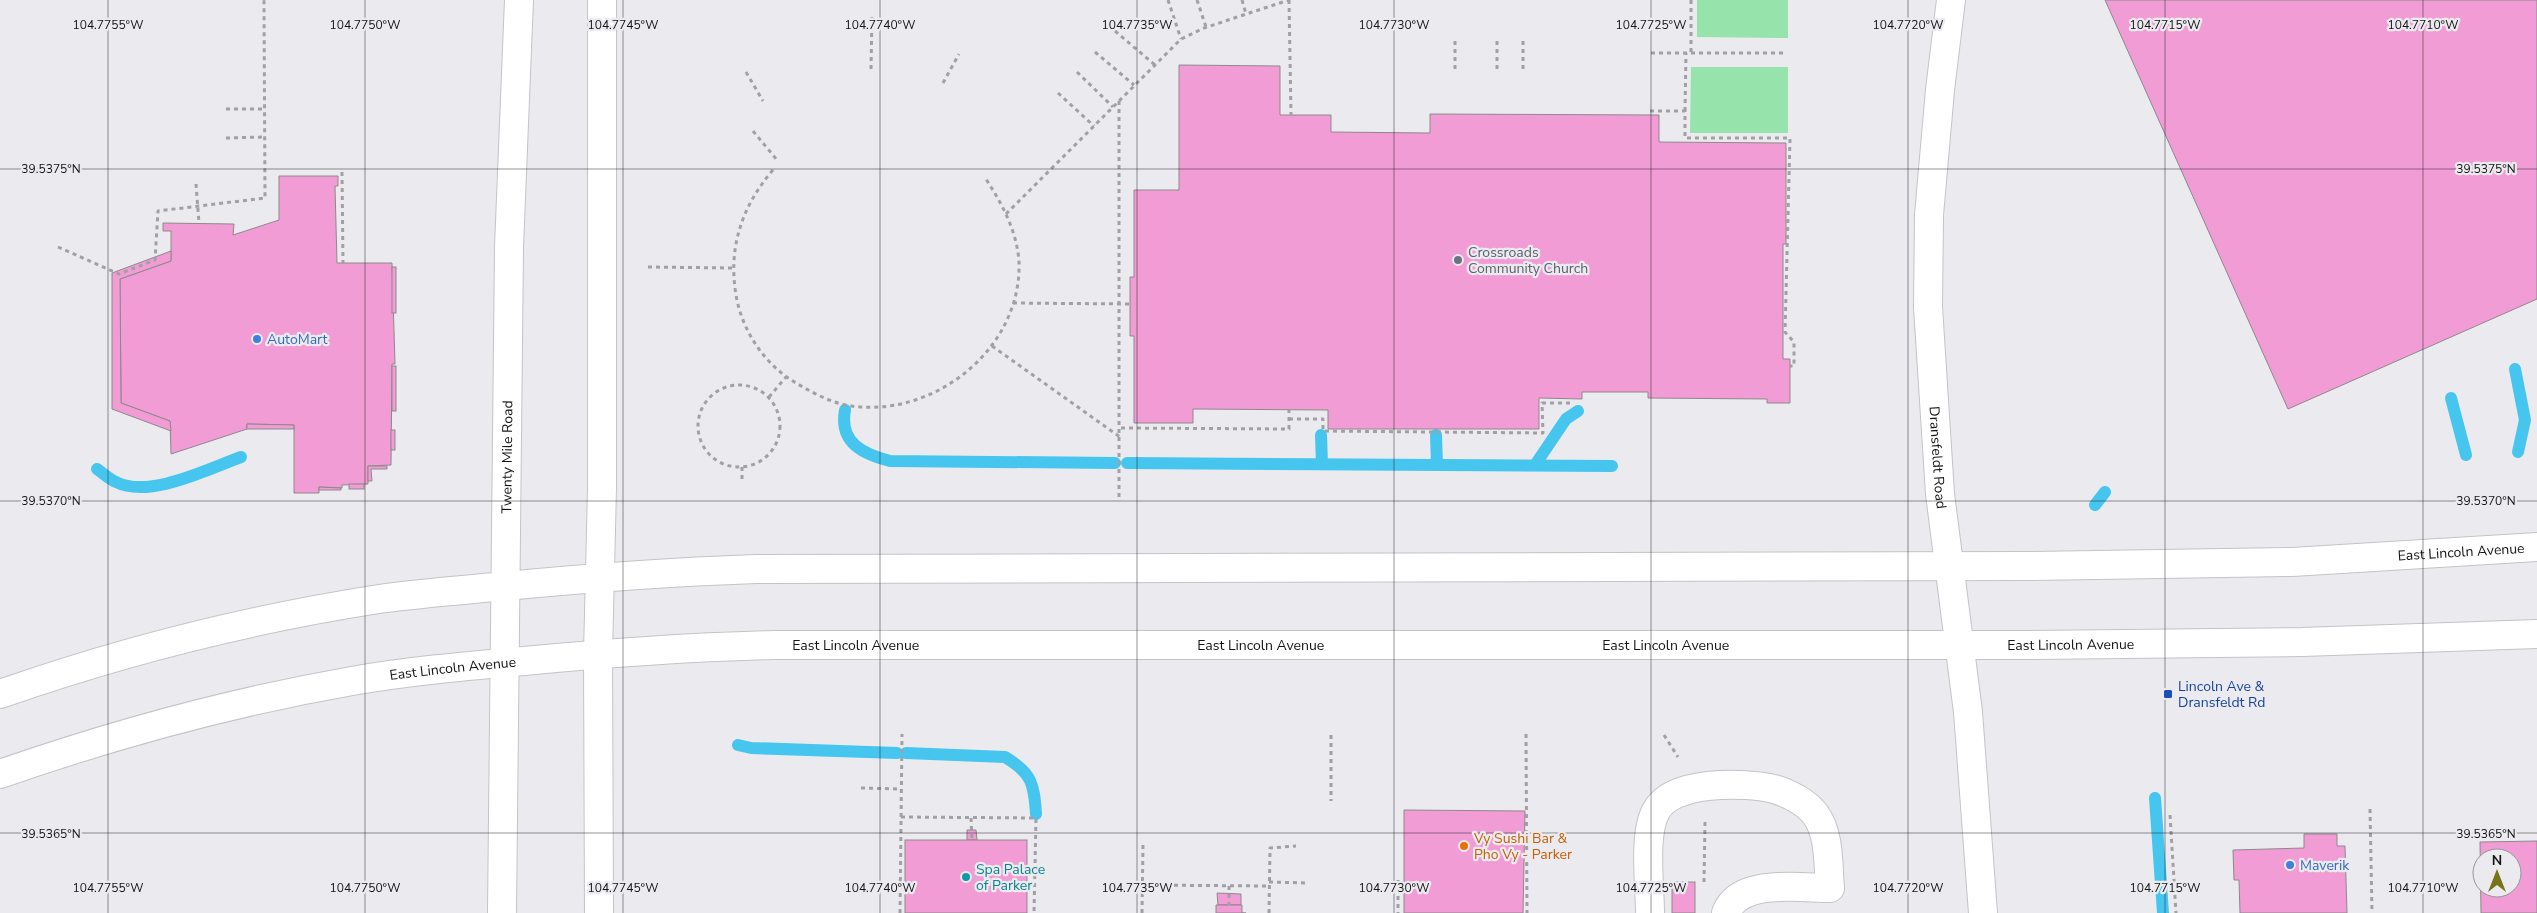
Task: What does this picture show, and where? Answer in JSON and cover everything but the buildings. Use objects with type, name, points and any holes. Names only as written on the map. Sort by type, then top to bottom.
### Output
[{"type":"main road","name":"Twenty Mile Road","points":[[502,913],[503,662],[510,247],[519,0]]},
{"type":"main road","points":[[598,913],[598,654],[602,478],[602,0]]},
{"type":"main road","name":"Dransfeldt Road","points":[[1951,0],[1935,142],[1929,215],[1927,272],[1940,484],[1948,566],[1968,712],[1983,913]]},
{"type":"main road","name":"East Lincoln Avenue","points":[[0,694],[127,654],[278,618],[388,598],[600,577],[756,569],[1948,566],[2292,562],[2537,547]]},
{"type":"main road","name":"East Lincoln Avenue","points":[[0,774],[99,741],[238,704],[381,676],[503,662],[598,654],[773,645],[2302,642],[2537,634]]},
{"type":"main road","points":[[1650,913],[1650,840],[1656,811],[1673,795],[1696,787],[1760,787],[1789,795],[1810,808],[1817,816],[1824,834],[1830,888],[1752,901],[1734,898],[1726,913]]},
{"type":"path","points":[[58,247],[119,274],[155,260],[158,211],[265,198],[264,0]]},
{"type":"path","points":[[1168,0],[1181,39]]},
{"type":"path","points":[[1197,0],[1206,27]]},
{"type":"path","points":[[1242,0],[1246,14]]},
{"type":"path","points":[[1006,214],[1181,39],[1206,27],[1289,0],[1291,114]]},
{"type":"path","points":[[1691,0],[1691,53]]},
{"type":"path","points":[[871,69],[872,14]]},
{"type":"path","points":[[1115,31],[1155,65]]},
{"type":"path","points":[[1455,41],[1455,69]]},
{"type":"path","points":[[1497,42],[1497,70]]},
{"type":"path","points":[[1523,42],[1523,70]]},
{"type":"path","points":[[1095,52],[1134,85]]},
{"type":"path","points":[[1651,53],[1783,53]]},
{"type":"path","points":[[1686,53],[1685,138],[1790,138],[1785,332],[1794,342],[1794,366],[1790,366]]},
{"type":"path","points":[[943,83],[959,54]]},
{"type":"path","points":[[746,72],[763,101]]},
{"type":"path","points":[[1077,72],[1113,106]]},
{"type":"path","points":[[1058,93],[1094,126]]},
{"type":"path","points":[[1119,101],[1121,428],[1119,500]]},
{"type":"path","points":[[226,108],[264,108]]},
{"type":"path","points":[[1650,111],[1685,111]]},
{"type":"path","points":[[753,131],[777,160]]},
{"type":"path","points":[[226,138],[264,137]]},
{"type":"path","points":[[773,170],[758,188],[742,218],[734,248],[733,268],[736,297],[746,327],[767,359],[786,377],[818,395],[839,403],[862,407],[919,400],[938,390],[980,360],[1003,330],[1018,283],[1019,261],[1006,214],[986,179]]},
{"type":"path","points":[[342,172],[343,263]]},
{"type":"path","points":[[196,184],[199,224]]},
{"type":"path","points":[[648,267],[733,268]]},
{"type":"path","points":[[1013,303],[1130,304]]},
{"type":"path","points":[[992,346],[1121,437]]},
{"type":"path","points":[[769,398],[786,377]]},
{"type":"path","points":[[746,386],[769,398],[780,420],[779,437],[765,457],[750,465],[742,466],[725,464],[710,455],[701,441],[699,424],[700,415],[708,400],[721,390],[729,387],[746,386]]},
{"type":"path","points":[[1289,419],[1322,419],[1322,431],[1543,433],[1542,403],[1572,403]]},
{"type":"path","points":[[1121,428],[1289,429],[1289,410]]},
{"type":"path","points":[[742,466],[742,481]]},
{"type":"path","points":[[900,913],[902,734]]},
{"type":"path","points":[[1526,734],[1527,913]]},
{"type":"path","points":[[1331,735],[1331,801]]},
{"type":"path","points":[[1664,735],[1683,764]]},
{"type":"path","points":[[861,788],[901,789]]},
{"type":"path","points":[[2370,809],[2372,913]]},
{"type":"path","points":[[2170,814],[2176,913]]},
{"type":"path","points":[[1704,884],[1705,815]]},
{"type":"path","points":[[901,817],[1036,818],[1034,913]]},
{"type":"path","points":[[971,818],[972,840]]},
{"type":"path","points":[[1142,844],[1142,913]]},
{"type":"path","points":[[1269,913],[1270,848],[1296,846]]},
{"type":"path","points":[[1398,880],[1398,913]]},
{"type":"path","points":[[1142,885],[1230,886],[1309,883]]},
{"type":"path","points":[[1230,886],[1230,905]]},
{"type":"green space","points":[[1697,0],[1788,0],[1788,38],[1697,37]]},
{"type":"green space","points":[[1691,67],[1788,67],[1788,133],[1690,133]]},
{"type":"waterway","points":[[2515,369],[2525,420],[2518,452]]},
{"type":"waterway","points":[[2451,398],[2466,455]]},
{"type":"waterway","points":[[845,410],[844,421],[849,439],[871,455],[890,461],[1115,463]]},
{"type":"waterway","points":[[1535,465],[1566,419],[1578,411]]},
{"type":"waterway","points":[[1321,435],[1322,464]]},
{"type":"waterway","points":[[1436,435],[1437,465]]},
{"type":"waterway","points":[[97,469],[116,482],[129,486],[145,487],[161,485],[196,475],[241,457]]},
{"type":"waterway","points":[[1127,463],[1612,466]]},
{"type":"waterway","points":[[2095,505],[2105,492]]},
{"type":"waterway","points":[[738,745],[751,748],[897,753]]},
{"type":"waterway","points":[[906,753],[1005,757],[1021,768],[1030,780],[1036,814]]},
{"type":"waterway","points":[[2155,798],[2163,913]]},
{"type":"place","name":"Crossroads Community Church","points":[[1458,260]]},
{"type":"place","name":"AutoMart","points":[[257,339]]},
{"type":"place","name":"Lincoln Ave & Dransfeldt Rd","points":[[2168,694]]},
{"type":"place","name":"Vy Sushi Bar & Pho Vy - Parker","points":[[1464,846]]},
{"type":"place","name":"Maverik","points":[[2290,865]]},
{"type":"place","name":"Spa Palace of Parker","points":[[966,877]]}]
